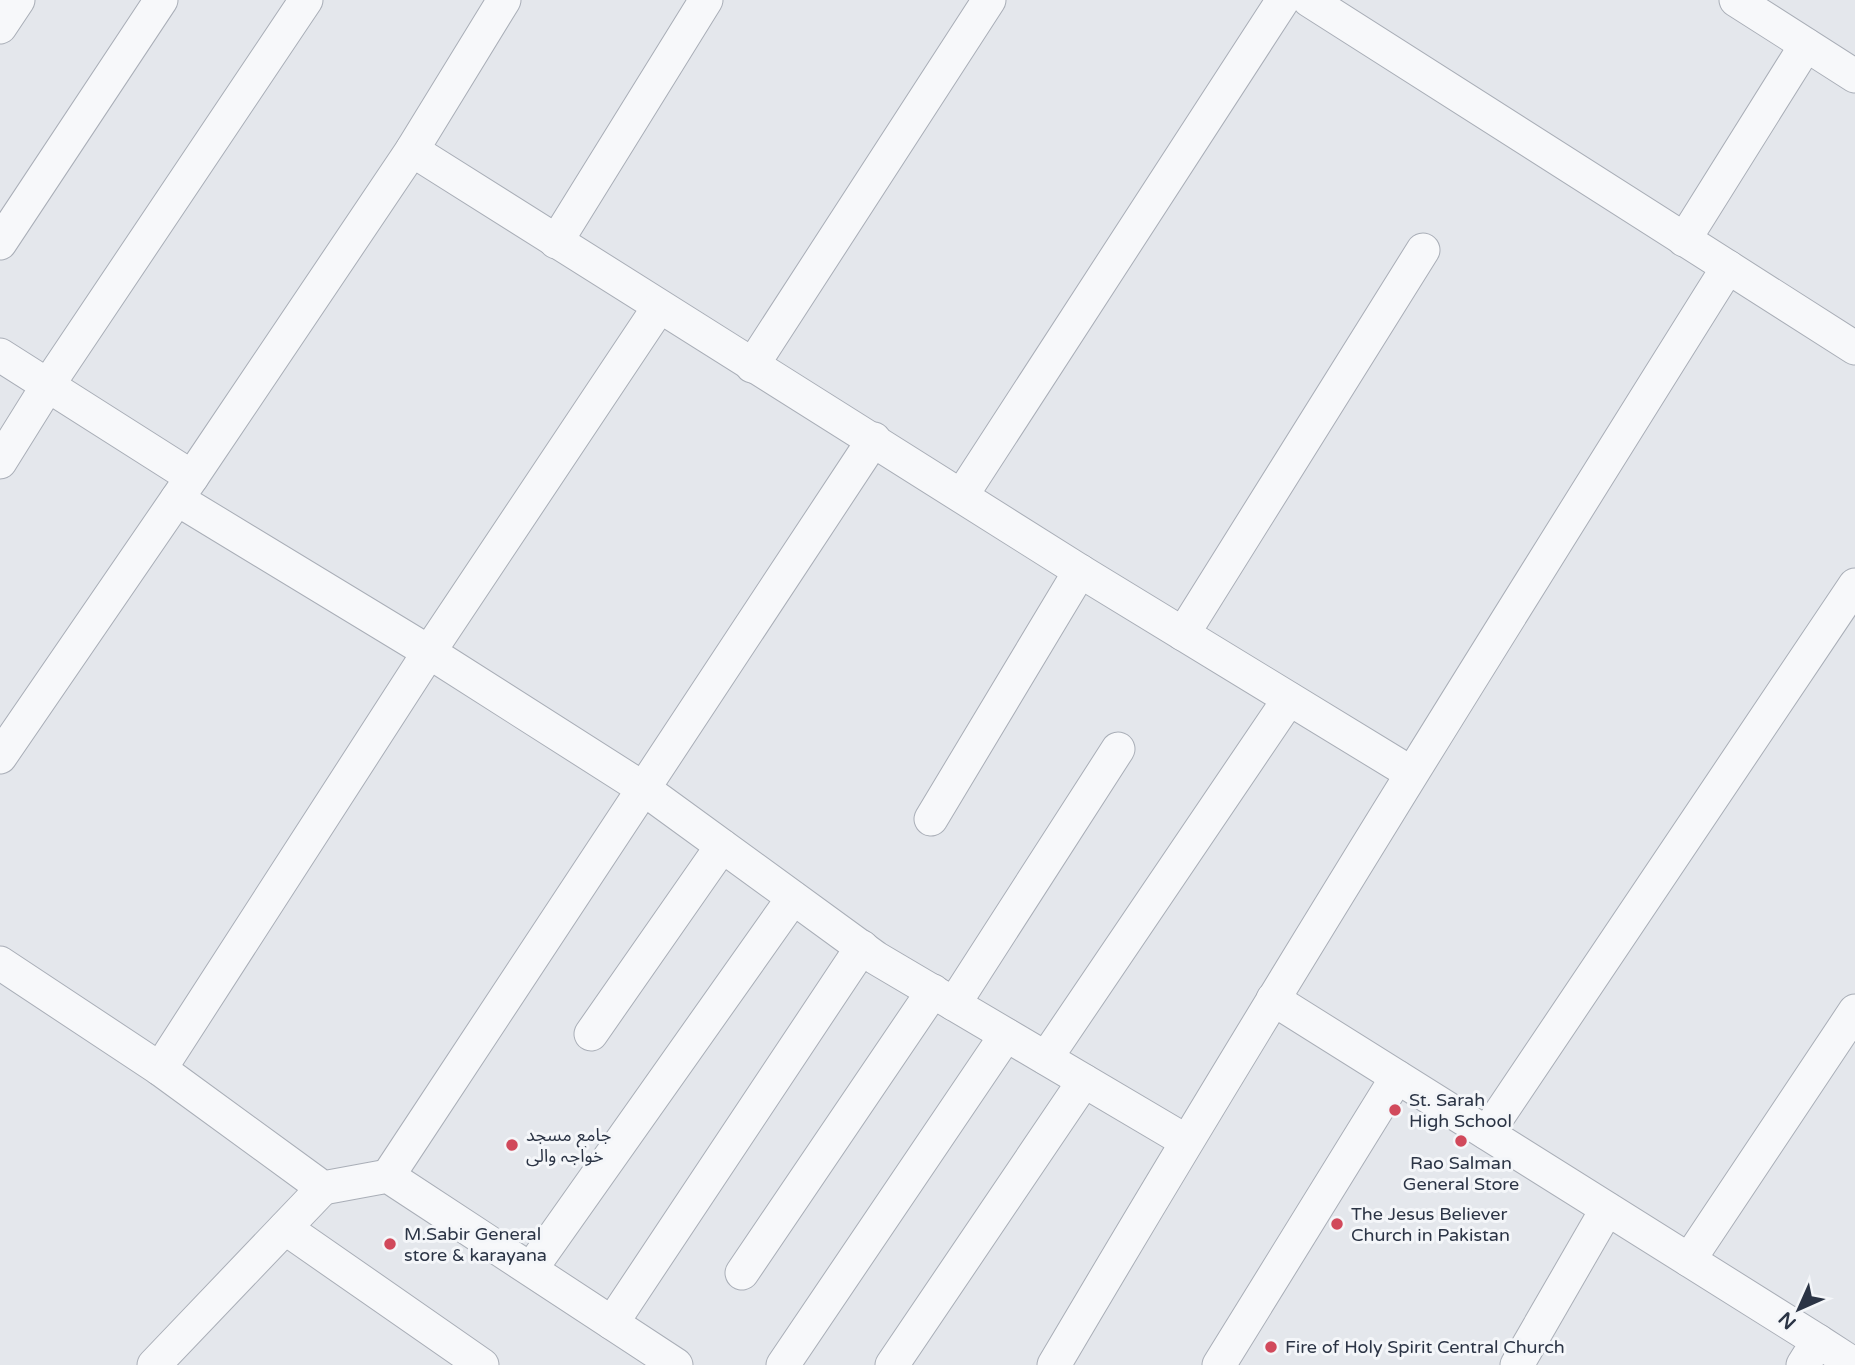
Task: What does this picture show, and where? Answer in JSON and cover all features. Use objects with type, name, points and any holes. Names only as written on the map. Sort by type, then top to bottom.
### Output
[{"type":"street","points":[[0,27],[19,0]]},
{"type":"street","points":[[0,243],[161,0]]},
{"type":"street","points":[[0,462],[48,385],[306,0]]},
{"type":"street","points":[[0,757],[412,150],[504,0]]},
{"type":"street","points":[[556,242],[706,0]]},
{"type":"street","points":[[752,366],[989,0]]},
{"type":"street","points":[[962,495],[1283,0]]},
{"type":"street","points":[[1309,0],[1855,348]]},
{"type":"street","points":[[1743,2],[1806,45],[1852,67]]},
{"type":"street","points":[[1684,240],[1806,45]]},
{"type":"street","points":[[412,150],[1080,571],[1411,773]]},
{"type":"street","points":[[1183,634],[1423,250]]},
{"type":"street","points":[[1054,1365],[1186,1141],[1411,773],[1728,267]]},
{"type":"street","points":[[160,1069],[429,652],[659,307]]},
{"type":"street","points":[[0,355],[48,385],[185,488],[429,652],[644,789],[876,958],[1186,1141]]},
{"type":"street","points":[[388,1176],[874,439]]},
{"type":"street","points":[[930,819],[1080,571]]},
{"type":"street","points":[[1486,1133],[1855,584]]},
{"type":"street","points":[[1046,1058],[1289,699]]},
{"type":"street","points":[[743,1273],[944,997],[1118,748]]},
{"type":"street","points":[[591,1034],[722,846]]},
{"type":"street","points":[[531,1269],[793,898]]},
{"type":"street","points":[[612,1323],[862,947]]},
{"type":"street","points":[[0,963],[160,1069],[323,1188]]},
{"type":"street","points":[[1273,999],[1689,1260],[1811,1353],[1855,1365]]},
{"type":"street","points":[[1689,1260],[1855,1011]]},
{"type":"street","points":[[783,1365],[1006,1035]]},
{"type":"street","points":[[1219,1365],[1397,1077]]},
{"type":"street","points":[[892,1365],[1084,1081]]},
{"type":"street","points":[[154,1365],[323,1188],[388,1176],[676,1365]]},
{"type":"street","points":[[1517,1365],[1607,1209]]},
{"type":"street","points":[[285,1228],[482,1365]]},
{"type":"place","name":"St. Sarah High School","points":[[1395,1110]]},
{"type":"place","name":"Rao Salman General Store","points":[[1461,1141]]},
{"type":"place","name":"جامع مسجد خواجہ والی","points":[[512,1145]]},
{"type":"place","name":"The Jesus Believer Church in Pakistan","points":[[1337,1224]]},
{"type":"place","name":"M.Sabir General store & karayana","points":[[390,1244]]},
{"type":"place","name":"Fire of Holy Spirit Central Church","points":[[1271,1347]]}]
